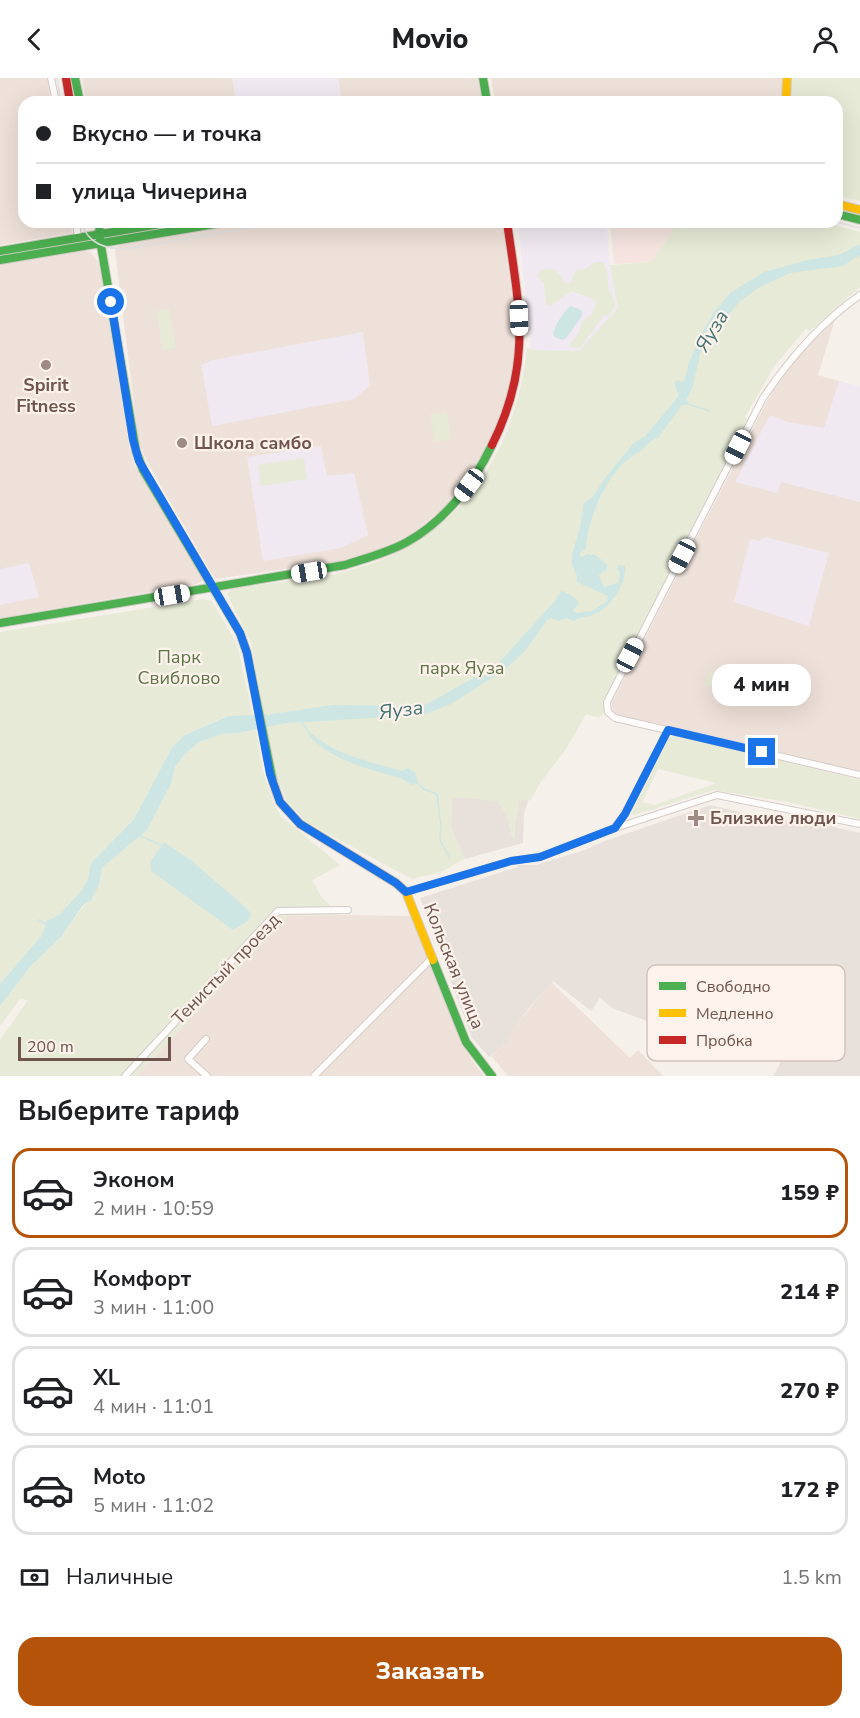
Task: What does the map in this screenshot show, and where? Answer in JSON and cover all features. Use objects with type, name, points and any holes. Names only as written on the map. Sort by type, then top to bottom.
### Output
[{"type":"main road","points":[[66,78],[69,96]]},
{"type":"main road","points":[[75,78],[79,96]]},
{"type":"main road","points":[[483,78],[486,96]]},
{"type":"main road","points":[[786,96],[787,78]]},
{"type":"main road","points":[[843,206],[860,210]]},
{"type":"main road","points":[[843,216],[860,220]]},
{"type":"main road","points":[[95,228],[100,239]]},
{"type":"main road","points":[[100,228],[100,239]]},
{"type":"main road","points":[[0,260],[147,228]]},
{"type":"main road","points":[[0,250],[78,238],[100,239],[182,228]]},
{"type":"main road","points":[[0,622],[345,565],[373,556],[416,536],[455,503],[480,471],[497,439],[517,370],[520,349],[519,318],[508,228]]},
{"type":"main road","name":"Кольская улица","points":[[100,239],[136,451],[144,470],[244,643],[274,788],[280,802],[300,824],[396,883],[406,892],[466,1042],[492,1076]]},
{"type":"street","points":[[51,78],[55,96]]},
{"type":"street","points":[[77,228],[78,238]]},
{"type":"street","points":[[860,295],[812,334],[778,375],[763,398],[608,698],[607,707],[611,715],[860,775]]},
{"type":"street","points":[[615,828],[625,814],[668,730]]},
{"type":"street","points":[[406,892],[511,861],[540,857],[615,828],[717,795],[860,824]]},
{"type":"street","name":"Тенистый проезд","points":[[125,1076],[278,911],[348,910]]},
{"type":"street","points":[[314,1076],[433,957]]},
{"type":"street","points":[[206,1039],[188,1059],[207,1076]]},
{"type":"shaded area","points":[[0,78],[47,78],[50,96],[18,96],[18,228],[71,228],[72,233],[0,245]]},
{"type":"shaded area","points":[[82,78],[478,78],[481,96],[85,96]]},
{"type":"shaded area","points":[[232,78],[338,78],[341,96],[235,96]]},
{"type":"shaded area","points":[[491,78],[783,78],[782,96],[494,96]]},
{"type":"shaded area","points":[[213,228],[503,228],[515,318],[516,357],[510,384],[489,446],[475,470],[452,501],[412,534],[378,549],[343,561],[215,579],[139,444],[115,251],[120,243]]},
{"type":"shaded area","points":[[519,228],[607,228],[610,265],[619,308],[579,351],[531,350]]},
{"type":"shaded area","points":[[611,228],[675,228],[651,262],[614,264]]},
{"type":"shaded area","points":[[82,251],[90,252],[100,266],[130,450],[135,466],[205,577],[197,584],[0,618],[0,264]]},
{"type":"shaded area","points":[[835,320],[818,375],[860,387],[860,772],[615,714],[612,708],[612,702],[768,399],[806,348]]},
{"type":"shaded area","points":[[363,332],[370,385],[354,399],[212,426],[201,365],[213,360]]},
{"type":"shaded area","points":[[839,381],[860,387],[860,502],[781,482],[777,493],[735,482],[770,415],[787,422],[824,428]]},
{"type":"shaded area","points":[[321,446],[327,476],[354,473],[368,535],[341,548],[263,561],[247,457]]},
{"type":"shaded area","points":[[765,537],[829,553],[809,626],[734,602],[750,539],[760,541]]},
{"type":"shaded area","points":[[29,563],[39,597],[0,605],[0,569]]},
{"type":"shaded area","points":[[452,798],[500,802],[529,799],[524,813],[523,843],[465,859],[451,828]]},
{"type":"shaded area","points":[[710,805],[778,821],[804,820],[860,833],[860,1076],[773,1076],[781,1061],[845,1061],[845,965],[647,965],[647,1021],[612,1008],[600,998],[591,1011],[553,981],[507,1038],[509,1041],[489,1057],[472,1038],[420,898],[518,867],[518,865],[536,865],[585,850]]},
{"type":"shaded area","points":[[288,916],[412,916],[459,1037],[484,1076],[136,1076]]},
{"type":"shaded area","points":[[551,982],[630,1058],[638,1050],[663,1076],[508,1076],[491,1056],[509,1041],[506,1038]]},
{"type":"green space","points":[[791,78],[860,78],[860,201],[843,197],[843,96],[790,96]]},
{"type":"green space","name":"парк Яуза","points":[[675,228],[843,228],[860,232],[860,287],[810,331],[806,329],[775,365],[745,417],[749,419],[603,701],[604,713],[599,718],[586,714],[566,749],[540,783],[531,800],[518,801],[520,805],[515,823],[515,841],[506,815],[498,802],[452,798],[451,828],[465,859],[443,871],[412,879],[306,822],[286,800],[275,772],[251,642],[227,594],[231,589],[348,571],[386,558],[420,539],[449,516],[474,490],[494,459],[509,425],[520,388],[527,348],[579,351],[618,308],[610,265],[651,262]]},
{"type":"green space","points":[[598,262],[603,263],[606,267],[609,291],[615,301],[615,307],[609,315],[604,315],[580,348],[570,347],[583,320],[592,314],[596,302],[572,291],[550,306],[546,304],[544,283],[537,276],[541,270],[553,269],[566,284],[571,282],[576,270],[586,269]]},
{"type":"green space","points":[[169,309],[176,348],[163,350],[156,311]]},
{"type":"green space","points":[[447,412],[452,439],[435,442],[430,414]]},
{"type":"green space","points":[[304,458],[307,479],[261,486],[258,465]]},
{"type":"green space","name":"Парк Свиблово","points":[[204,599],[213,603],[237,644],[253,716],[227,716],[183,736],[171,749],[134,819],[91,863],[88,879],[82,890],[59,915],[47,922],[42,935],[0,984],[0,632]]},
{"type":"green space","points":[[709,671],[733,678],[729,692],[705,684]]},
{"type":"green space","points":[[256,729],[262,769],[274,804],[281,816],[340,865],[312,880],[322,898],[340,915],[288,916],[136,1076],[0,1076],[0,1040],[27,1000],[20,999],[0,1026],[0,1006],[30,967],[61,937],[99,885],[102,868],[147,830],[171,784],[175,767],[184,755],[199,742],[222,734]]},
{"type":"green space","points":[[676,735],[860,780],[860,819],[788,802],[714,790],[631,814],[669,738]],"holes":[[[658,769],[717,783],[655,805],[642,802]]]},
{"type":"water","name":"Яуза","points":[[860,244],[860,255],[843,266],[790,273],[760,287],[740,301],[714,332],[700,354],[693,386],[686,400],[689,402],[687,405],[682,405],[658,438],[652,440],[618,469],[602,494],[591,522],[586,548],[579,554],[582,557],[587,554],[596,555],[607,565],[607,569],[599,575],[604,587],[618,583],[620,573],[617,567],[625,566],[620,588],[605,608],[574,621],[565,618],[559,621],[551,618],[547,620],[525,651],[503,671],[451,704],[423,715],[287,723],[222,734],[199,742],[184,755],[175,767],[171,784],[147,830],[102,868],[99,885],[91,900],[84,904],[61,937],[30,967],[0,1006],[0,984],[42,935],[47,921],[59,915],[82,890],[88,879],[91,863],[134,819],[171,749],[183,736],[228,716],[265,715],[333,705],[418,706],[427,704],[497,665],[554,602],[561,591],[578,602],[579,604],[573,610],[576,613],[592,611],[607,601],[608,596],[577,582],[572,564],[583,505],[592,498],[605,478],[634,443],[645,436],[679,396],[674,383],[677,380],[684,382],[689,362],[714,312],[730,293],[764,272],[808,260],[839,255]]},
{"type":"water","points":[[570,306],[582,311],[582,316],[566,338],[563,340],[556,338],[553,334],[556,326]]},
{"type":"water","points":[[311,733],[320,741],[354,757],[402,771],[408,768],[415,772],[418,782],[412,785],[347,761],[315,742],[309,736]]},
{"type":"water","points":[[164,842],[192,861],[245,907],[251,914],[248,921],[233,930],[151,871],[150,862]]},
{"type":"waterway","points":[[688,404],[710,411]]},
{"type":"waterway","points":[[301,721],[310,734]]},
{"type":"waterway","points":[[417,783],[424,789],[437,794],[441,827],[440,840],[449,857]]},
{"type":"waterway","points":[[140,836],[161,845]]},
{"type":"waterway","points":[[39,920],[46,924]]},
{"type":"tram line","points":[[57,78],[60,96]]},
{"type":"tram line","points":[[843,224],[860,228]]},
{"type":"tram line","points":[[84,228],[88,236],[98,244],[126,249],[250,228]]},
{"type":"traffic: fast","points":[[75,78],[79,96]]},
{"type":"traffic: fast","points":[[483,78],[486,96]]},
{"type":"traffic: fast","points":[[843,216],[860,220]]},
{"type":"traffic: fast","points":[[100,228],[136,451],[143,470],[240,633],[247,653],[273,782]]},
{"type":"traffic: fast","points":[[0,251],[136,228]]},
{"type":"traffic: fast","points":[[0,260],[191,228]]},
{"type":"traffic: fast","points":[[0,623],[345,565],[384,552],[421,533],[446,512],[467,487],[492,445]]},
{"type":"traffic: fast","points":[[433,960],[466,1042],[492,1076]]},
{"type":"traffic: slow","points":[[786,96],[787,78]]},
{"type":"traffic: slow","points":[[843,206],[860,210]]},
{"type":"traffic: slow","points":[[273,782],[280,802],[300,824],[396,883],[406,892],[433,960]]},
{"type":"traffic: jam","points":[[66,78],[69,96]]},
{"type":"traffic: jam","points":[[492,445],[505,415],[518,361],[518,308],[508,228]]},
{"type":"place","name":"Spirit Fitness","points":[[46,365]]},
{"type":"place","name":"Школа самбо","points":[[182,443]]},
{"type":"place","name":"Близкие люди","points":[[696,818]]},
{"type":"route","points":[[111,302],[133,440],[139,461],[240,633],[247,653],[274,788],[280,802],[300,824],[396,883],[406,892],[511,861],[540,857],[615,828],[625,814],[668,730],[762,752]]}]
